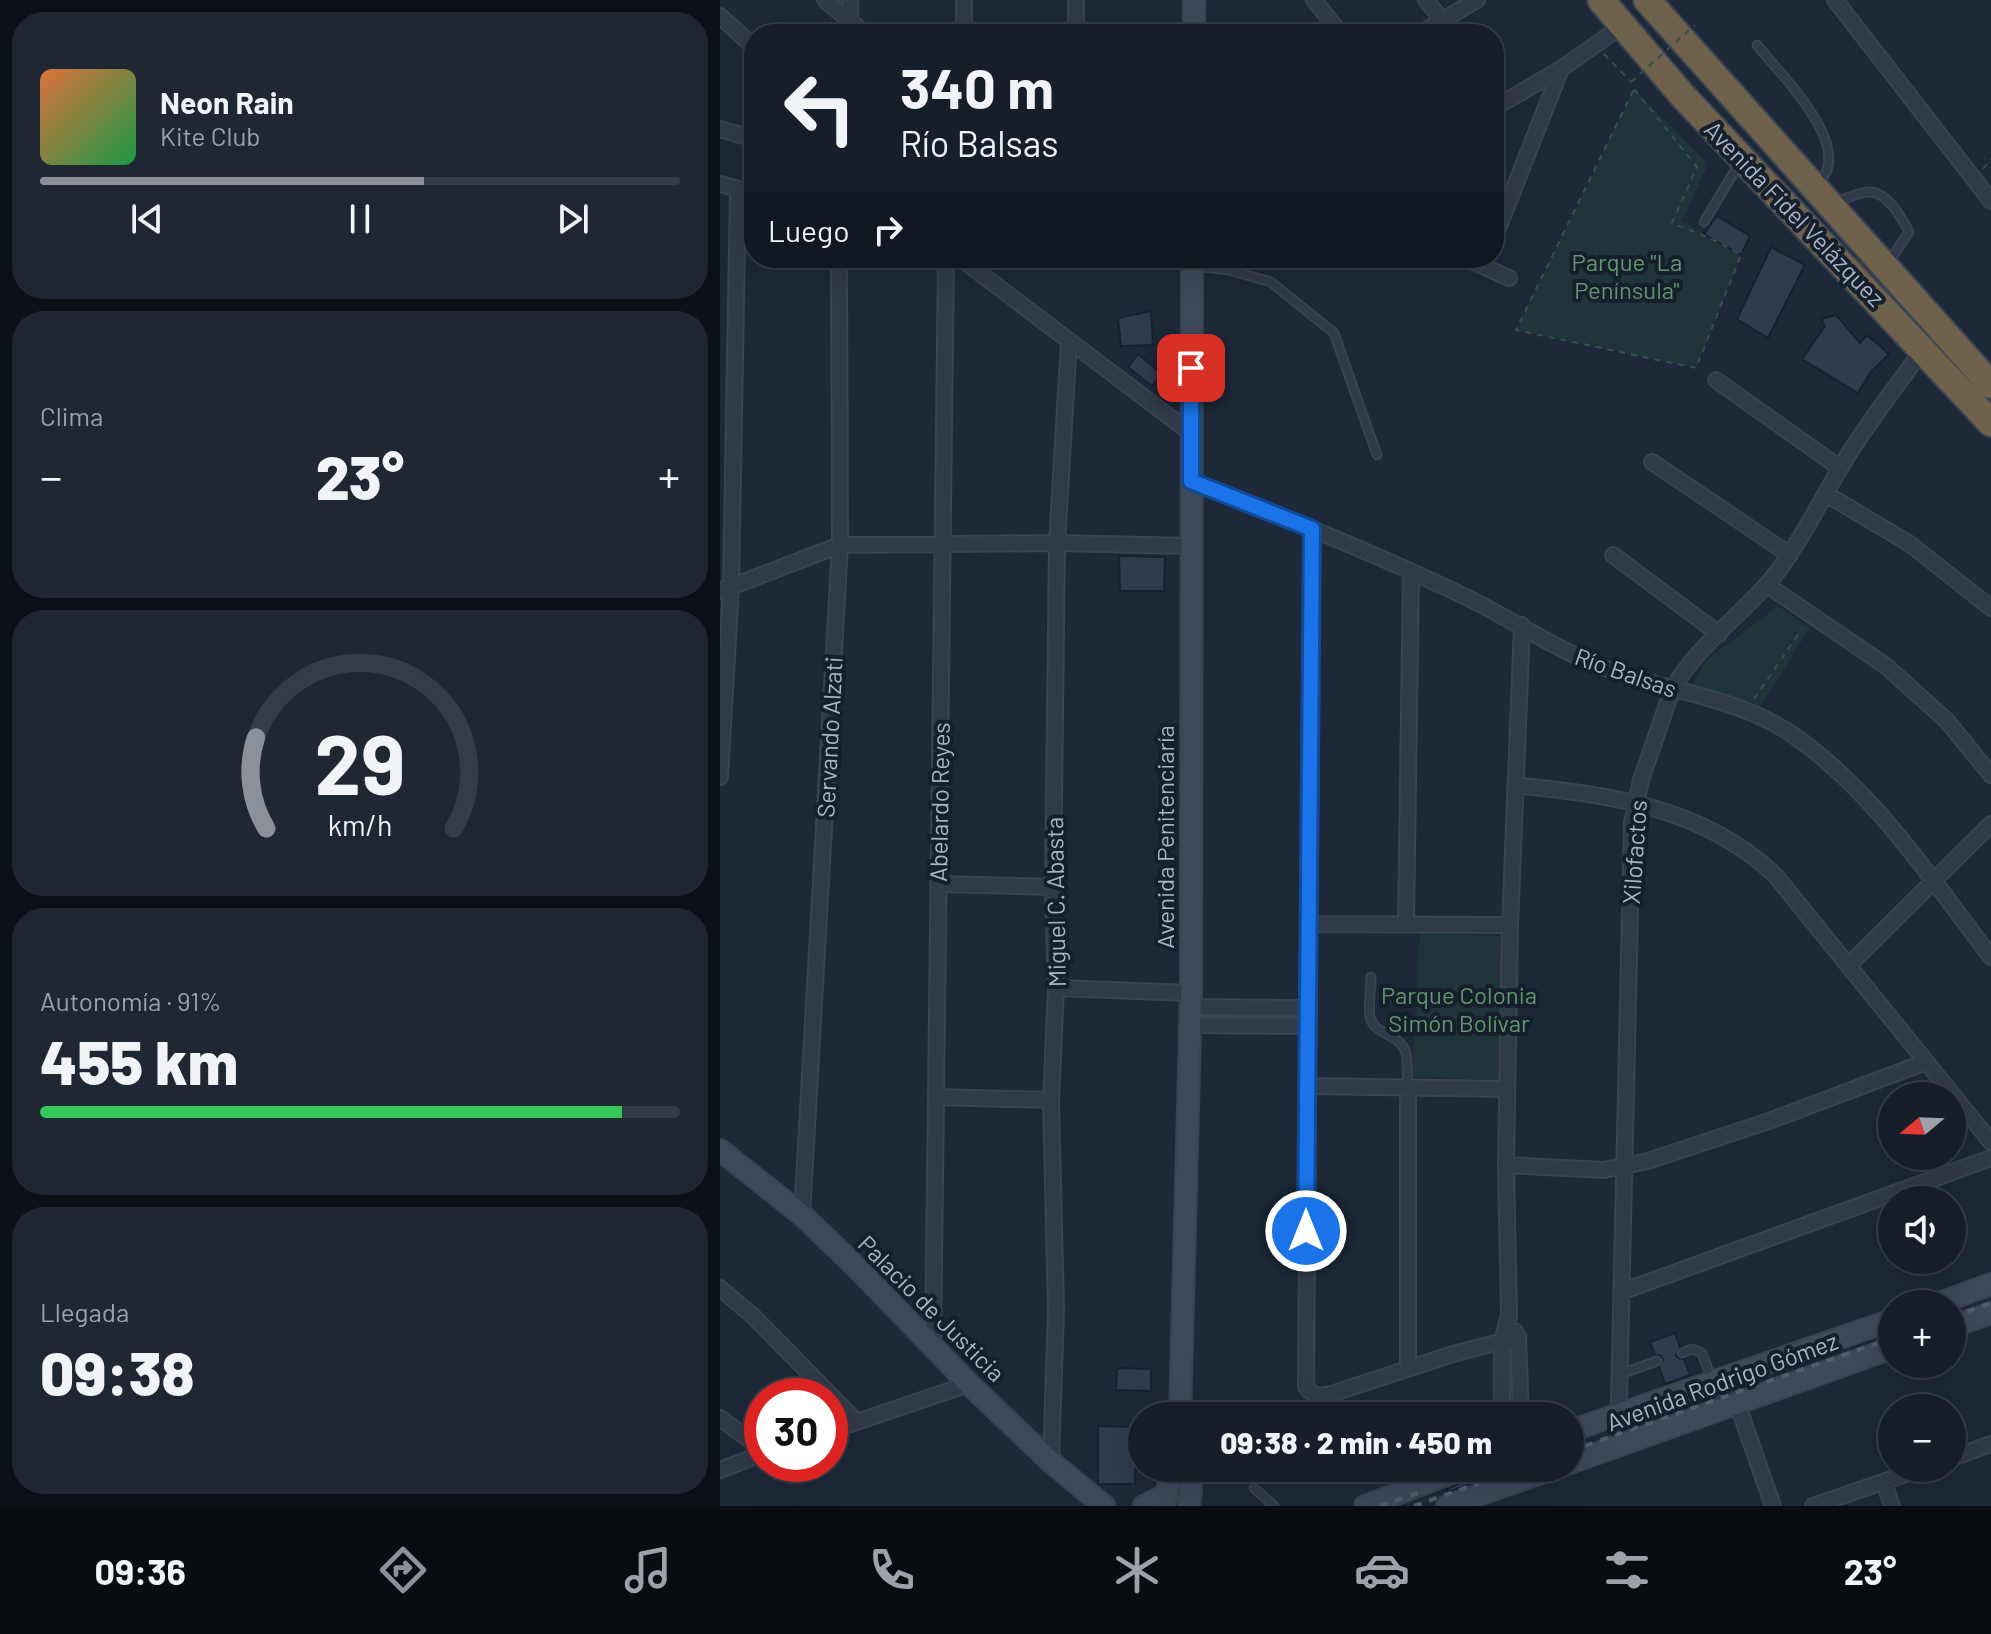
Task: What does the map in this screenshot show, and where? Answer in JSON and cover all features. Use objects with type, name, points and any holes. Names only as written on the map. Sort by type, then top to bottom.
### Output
[{"type":"highway","name":"Avenida Fidel Velázquez","points":[[1601,0],[1742,159],[1991,423]]},
{"type":"highway","name":"Avenida Fidel Velázquez","points":[[1657,4],[1884,268],[1991,385]]},
{"type":"street","points":[[825,0],[855,24]]},
{"type":"street","points":[[850,0],[850,20]]},
{"type":"street","points":[[964,0],[964,24]]},
{"type":"street","points":[[1076,0],[1076,24]]},
{"type":"street","points":[[1194,0],[1194,24]]},
{"type":"street","points":[[1314,0],[1333,24]]},
{"type":"street","points":[[1426,0],[1442,20]]},
{"type":"street","points":[[1435,24],[1477,0]]},
{"type":"street","points":[[1835,0],[1991,201]]},
{"type":"street","points":[[720,16],[744,38]]},
{"type":"street","points":[[1504,102],[1561,69],[1622,26]]},
{"type":"street","points":[[1504,214],[1561,69]]},
{"type":"street","points":[[723,128],[744,135]]},
{"type":"street","points":[[720,184],[744,190]]},
{"type":"street","points":[[720,777],[738,189]]},
{"type":"street","name":"Servando Alzati","points":[[802,1215],[840,545],[839,268]]},
{"type":"street","name":"Abelardo Reyes","points":[[933,1347],[946,268]]},
{"type":"street","points":[[973,268],[1191,433]]},
{"type":"street","name":"Avenida Penitenciaría","points":[[1180,1402],[1190,1009],[1192,268]]},
{"type":"street","points":[[1494,268],[1509,278]]},
{"type":"street","name":"Miguel C. Abasta","points":[[1051,1462],[1056,1310],[1051,1100],[1056,988],[1053,887],[1057,543],[1069,341]]},
{"type":"street","name":"Xilofactos","points":[[1618,1446],[1634,805],[1672,690],[1693,658],[1767,585],[1790,555],[1840,468],[1923,349]]},
{"type":"street","points":[[1716,380],[1840,468]]},
{"type":"street","points":[[1652,462],[1790,555]]},
{"type":"street","name":"Río Balsas","points":[[1191,481],[1411,572],[1522,625],[1568,653],[1672,690],[1746,710],[1793,735],[1841,776],[1894,832],[1991,957]]},
{"type":"street","points":[[1826,494],[1910,544],[1991,608]]},
{"type":"street","points":[[1312,529],[1306,1387],[1310,1394],[1331,1394],[1518,1337]]},
{"type":"street","points":[[726,589],[840,545],[1057,543],[1191,546]]},
{"type":"street","points":[[1613,555],[1719,634]]},
{"type":"street","points":[[1406,924],[1411,572]]},
{"type":"street","points":[[1767,585],[1886,666],[1947,721],[1991,775]]},
{"type":"street","points":[[1502,1402],[1502,1341],[1509,1316],[1506,1165],[1510,925],[1522,625]]},
{"type":"street","points":[[1515,785],[1578,792],[1683,816],[1729,838],[1755,856],[1775,875],[1991,1142]]},
{"type":"street","points":[[1848,966],[1991,824]]},
{"type":"street","points":[[938,884],[1053,887]]},
{"type":"street","points":[[1308,924],[1510,925]]},
{"type":"street","points":[[1056,988],[1307,1026]]},
{"type":"street","points":[[1190,1009],[1307,1008]]},
{"type":"street","points":[[1506,1165],[1581,1169],[1624,1167],[1674,1154],[1772,1120],[1926,1062]]},
{"type":"street","points":[[1307,1086],[1507,1089]]},
{"type":"street","points":[[1408,1086],[1408,1369]]},
{"type":"street","points":[[936,1097],[1051,1100]]},
{"type":"street","name":"Palacio de Justicia","points":[[720,1150],[802,1215],[969,1384],[1051,1462],[1104,1506]]},
{"type":"street","points":[[1621,1292],[1991,1158]]},
{"type":"street","points":[[1966,1293],[1991,1284]]},
{"type":"street","points":[[720,1288],[754,1317],[857,1422]]},
{"type":"street","points":[[1966,1322],[1991,1313]]},
{"type":"street","points":[[1509,1316],[1518,1337],[1520,1402]]},
{"type":"street","name":"Avenida Rodrigo Gómez","points":[[1584,1426],[1878,1325]]},
{"type":"street","name":"Avenida Rodrigo Gómez","points":[[1584,1458],[1878,1353]]},
{"type":"street","points":[[1720,1380],[1773,1506]]},
{"type":"street","points":[[848,1425],[969,1384]]},
{"type":"street","points":[[720,1418],[744,1437]]},
{"type":"street","points":[[1966,1455],[1989,1450]]},
{"type":"street","points":[[720,1470],[744,1460]]},
{"type":"street","points":[[1365,1506],[1428,1482]]},
{"type":"street","points":[[1450,1505],[1515,1482]]},
{"type":"street","points":[[1813,1506],[1884,1482],[1892,1506]]},
{"type":"street","points":[[1190,1498],[1207,1506]]},
{"type":"street","points":[[1144,1506],[1166,1500]]},
{"type":"lane","points":[[1757,45],[1811,112],[1823,132],[1829,155],[1821,196],[1870,191],[1882,196],[1903,220],[1909,232],[1884,268]]},
{"type":"lane","points":[[1704,222],[1742,159]]},
{"type":"lane","points":[[1220,268],[1271,282],[1334,333],[1377,455]]},
{"type":"lane","points":[[1371,977],[1370,1019],[1377,1028],[1396,1038],[1406,1052],[1408,1086]]},
{"type":"lane","points":[[1682,1353],[1692,1349],[1702,1353],[1720,1380]]},
{"type":"lane","points":[[1619,1374],[1657,1361]]},
{"type":"lane","points":[[1254,1488],[1274,1506]]},
{"type":"path","points":[[1596,45],[1631,82],[1695,25]]},
{"type":"path","points":[[1634,89],[1697,167],[1672,223],[1741,255],[1696,368],[1516,330],[1634,89]]},
{"type":"path","points":[[1746,710],[1812,614]]},
{"type":"green space","name":"Parque \"La Península\"","points":[[1634,89],[1708,164],[1682,221],[1741,255],[1696,368],[1516,330]]},
{"type":"green space","points":[[1778,606],[1810,628],[1758,710],[1692,686],[1708,659]]},
{"type":"green space","name":"Parque Colonia Simón Bolívar","points":[[1420,934],[1502,936],[1500,1080],[1412,1077]]},
{"type":"building","points":[[1717,216],[1750,236],[1741,255],[1704,234]]},
{"type":"building","points":[[1771,247],[1805,265],[1768,338],[1737,319]]},
{"type":"building","points":[[1151,311],[1153,345],[1121,346],[1118,318]]},
{"type":"building","points":[[1836,315],[1860,343],[1867,335],[1889,354],[1870,373],[1858,393],[1802,359],[1825,326],[1821,319]]},
{"type":"building","points":[[1138,354],[1162,374],[1152,386],[1128,367]]},
{"type":"building","points":[[1119,556],[1165,557],[1164,591],[1120,591]]},
{"type":"building","points":[[1675,1333],[1680,1347],[1676,1355],[1684,1359],[1690,1375],[1665,1384],[1659,1367],[1663,1360],[1655,1355],[1650,1342]]},
{"type":"building","points":[[1117,1368],[1151,1369],[1151,1391],[1116,1390]]},
{"type":"building","points":[[1098,1426],[1128,1427],[1128,1482],[1135,1484],[1098,1484]]},
{"type":"building","points":[[1463,1482],[1476,1482],[1448,1492],[1447,1489]]},
{"type":"railway","points":[[1966,1312],[1991,1303]]},
{"type":"railway","points":[[1584,1446],[1878,1343]]},
{"type":"railway","points":[[1414,1506],[1482,1482]]},
{"type":"railway","points":[[1380,1506],[1426,1490]]},
{"type":"route","points":[[1191,368],[1191,481],[1312,529],[1306,1231]]}]
